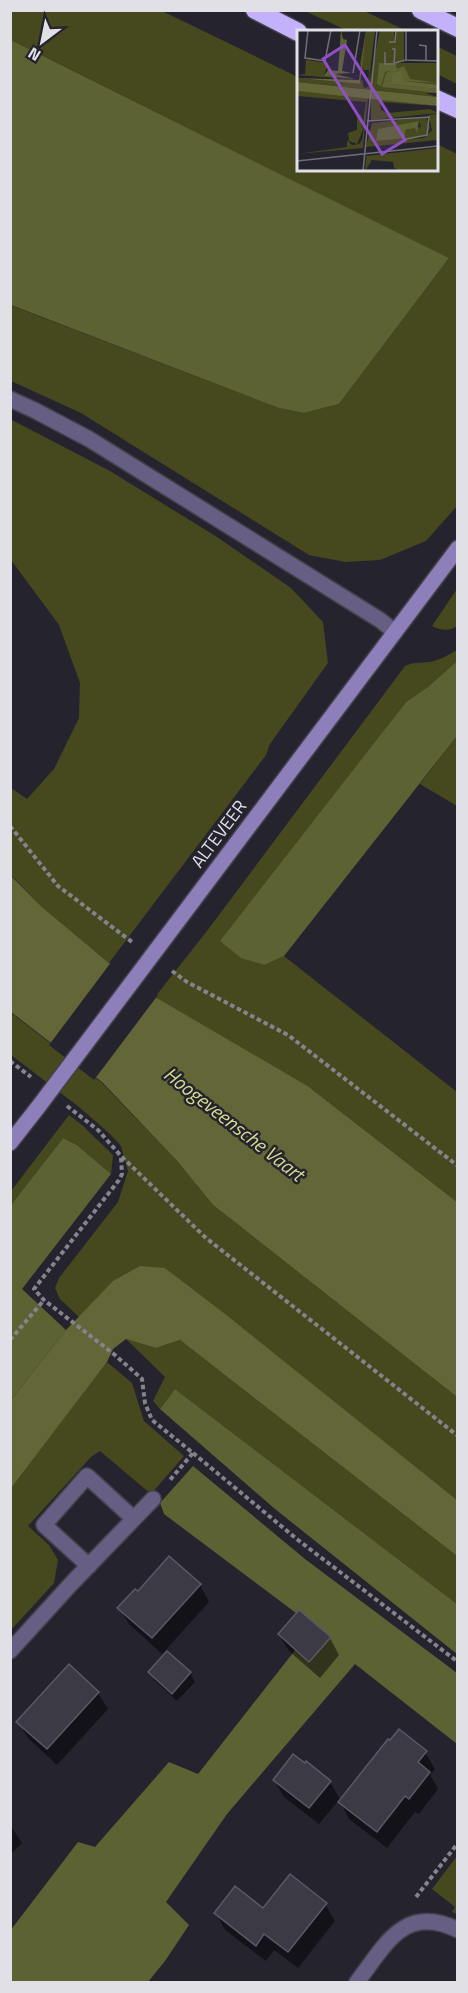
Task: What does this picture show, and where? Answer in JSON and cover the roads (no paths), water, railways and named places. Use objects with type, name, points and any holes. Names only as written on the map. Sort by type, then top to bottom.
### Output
[{"type":"highway","points":[[255,10],[297,31]]},
{"type":"highway","points":[[421,10],[458,28]]},
{"type":"highway","points":[[438,100],[458,109]]},
{"type":"street","points":[[10,399],[89,439],[380,620],[395,632]]},
{"type":"street","name":"ALTEVEER","points":[[10,1143],[458,548]]},
{"type":"street","points":[[89,1566],[44,1525],[87,1476],[134,1519]]},
{"type":"street","points":[[10,1651],[153,1499]]},
{"type":"street","points":[[357,1983],[394,1935],[412,1923],[431,1921],[444,1923],[458,1930]]},
{"type":"water","name":"Hoogeveensche Vaart","points":[[10,875],[42,907],[109,963],[155,997],[309,1087],[457,1202],[457,1397],[213,1205],[178,1162],[102,1082],[11,1012]]},
{"type":"water","points":[[140,1266],[165,1268],[457,1500],[457,1556],[180,1340],[156,1348],[126,1339],[113,1349],[107,1362],[11,1488],[11,1400],[66,1330],[113,1281]]}]
